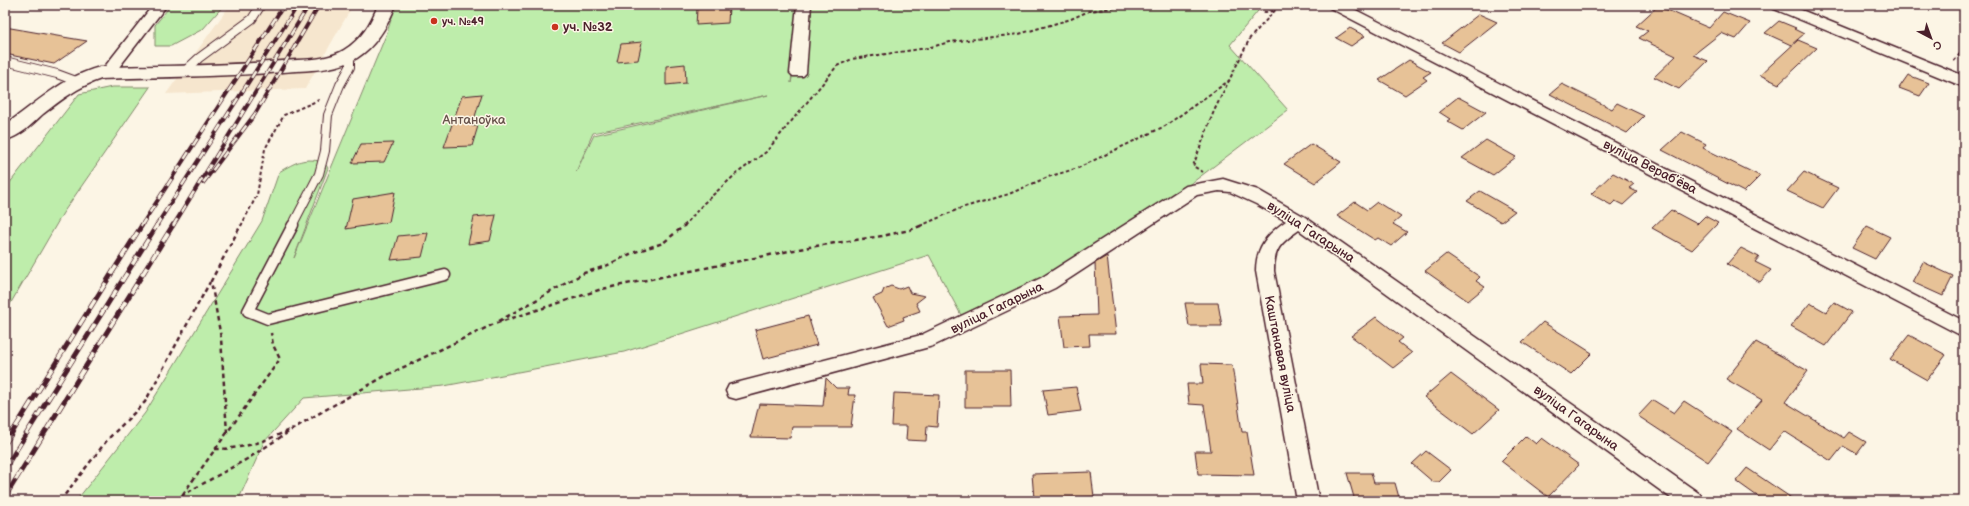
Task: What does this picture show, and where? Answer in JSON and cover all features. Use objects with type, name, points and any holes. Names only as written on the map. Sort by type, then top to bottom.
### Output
[{"type":"street","points":[[108,72],[160,5]]},
{"type":"street","points":[[5,134],[22,123],[53,96],[76,81],[91,75],[108,72],[255,69],[319,64],[350,54],[365,43],[374,32],[381,21],[387,5]]},
{"type":"street","points":[[798,72],[804,5]]},
{"type":"street","name":"вуліца Верабʼёва","points":[[1336,5],[1964,330]]},
{"type":"street","points":[[1777,5],[1964,82]]},
{"type":"street","name":"вуліца Гагарына","points":[[736,391],[926,341],[1048,283],[1192,190],[1209,186],[1224,185],[1262,200],[1299,221],[1692,501]]},
{"type":"street","name":"Каштанавая вуліца","points":[[1299,221],[1276,237],[1267,247],[1264,258],[1265,271],[1308,501]]},
{"type":"lane","points":[[186,70],[199,58],[252,19],[261,5]]},
{"type":"lane","points":[[350,54],[350,67],[347,75],[340,85],[328,115],[325,151],[319,174],[248,311],[268,318],[445,275]]},
{"type":"lane","points":[[5,61],[57,74],[76,81]]},
{"type":"path","points":[[214,449],[236,450],[264,442],[304,422],[385,376],[494,324],[584,273],[606,266],[632,253],[663,242],[681,229],[704,203],[736,174],[766,152],[837,66],[852,59],[977,38],[1018,34],[1071,19],[1088,11],[1140,5]]},
{"type":"path","points":[[1247,5],[1265,12],[1275,11]]},
{"type":"path","points":[[1224,185],[1193,166],[1214,110],[1250,38],[1280,5]]},
{"type":"path","points":[[494,324],[602,289],[809,246],[882,236],[910,230],[961,208],[1009,194],[1048,177],[1078,168],[1166,126],[1230,80]]},
{"type":"path","points":[[60,501],[108,439],[146,402],[257,195],[265,149],[284,116],[319,100],[340,85]]},
{"type":"path","points":[[211,281],[221,338],[227,433]]},
{"type":"path","points":[[178,501],[280,359],[273,345],[268,318]]},
{"type":"path","points":[[181,496],[248,459],[304,422]]},
{"type":"shaded area","points":[[230,5],[353,5],[305,89],[166,94]]},
{"type":"green space","points":[[171,5],[224,5],[203,29],[171,46],[155,46],[155,25]]},
{"type":"green space","name":"Антаноўка","points":[[396,5],[798,5],[791,83],[807,5],[1261,5],[1262,6],[1230,45],[1288,110],[1193,182],[1044,277],[961,315],[929,255],[624,352],[444,386],[304,398],[264,442],[238,501],[76,501],[145,413],[262,221],[279,172],[300,161],[311,160],[324,162],[328,168],[294,258],[386,35]],"holes":[[[768,95],[594,135],[576,172],[593,133]]]},
{"type":"green space","points":[[112,87],[150,87],[63,213],[5,313],[5,189],[79,94]]},
{"type":"building","points":[[729,6],[728,23],[696,25],[697,9]]},
{"type":"building","points":[[1658,6],[1709,28],[1723,12],[1750,23],[1736,39],[1721,33],[1693,55],[1708,61],[1679,89],[1654,77],[1676,56],[1639,38],[1648,31],[1636,26]]},
{"type":"building","points":[[1479,14],[1497,22],[1459,52],[1442,43]]},
{"type":"building","points":[[1779,21],[1796,28],[1794,29],[1804,34],[1791,45],[1765,33]]},
{"type":"building","points":[[5,27],[87,41],[54,64],[5,54]]},
{"type":"building","points":[[1350,28],[1365,36],[1351,46],[1336,38]]},
{"type":"building","points":[[1798,40],[1817,48],[1779,84],[1760,75]]},
{"type":"building","points":[[642,42],[638,60],[617,62],[621,44]]},
{"type":"building","points":[[1409,60],[1431,72],[1423,77],[1427,80],[1405,95],[1379,80]]},
{"type":"building","points":[[685,64],[686,83],[666,85],[666,66]]},
{"type":"building","points":[[1908,75],[1929,83],[1920,96],[1899,88]]},
{"type":"building","points":[[1562,84],[1612,109],[1617,103],[1644,116],[1627,133],[1550,94]]},
{"type":"building","points":[[482,94],[472,126],[478,126],[472,146],[444,147],[462,96]]},
{"type":"building","points":[[1458,97],[1486,112],[1463,130],[1447,121],[1450,119],[1439,112]]},
{"type":"building","points":[[1682,132],[1706,144],[1703,148],[1760,176],[1744,192],[1662,150]]},
{"type":"building","points":[[1486,140],[1516,157],[1493,175],[1462,158]]},
{"type":"building","points":[[393,143],[384,162],[352,163],[361,144]]},
{"type":"building","points":[[1311,144],[1341,162],[1315,183],[1284,164]]},
{"type":"building","points":[[1804,172],[1838,188],[1823,208],[1787,191]]},
{"type":"building","points":[[1613,173],[1634,184],[1629,188],[1637,192],[1623,205],[1615,201],[1611,205],[1591,194]]},
{"type":"building","points":[[1480,191],[1515,211],[1501,222],[1467,201]]},
{"type":"building","points":[[395,192],[389,222],[346,229],[353,199]]},
{"type":"building","points":[[1355,202],[1367,210],[1377,202],[1401,217],[1393,224],[1407,232],[1391,246],[1378,238],[1375,240],[1337,216]]},
{"type":"building","points":[[1671,210],[1697,224],[1705,216],[1718,223],[1692,250],[1652,228]]},
{"type":"building","points":[[496,215],[490,241],[468,244],[474,217]]},
{"type":"building","points":[[1867,226],[1890,237],[1875,259],[1852,248]]},
{"type":"building","points":[[428,233],[422,257],[391,260],[398,236]]},
{"type":"building","points":[[1741,248],[1759,257],[1755,262],[1771,270],[1760,282],[1727,264]]},
{"type":"building","points":[[1446,254],[1480,277],[1476,281],[1485,287],[1468,301],[1425,271]]},
{"type":"building","points":[[1107,256],[1116,334],[1089,334],[1090,346],[1064,347],[1060,316],[1097,315],[1095,263]]},
{"type":"building","points":[[1923,262],[1953,276],[1943,296],[1912,282]]},
{"type":"building","points":[[891,286],[899,289],[907,286],[910,293],[925,296],[916,303],[920,311],[903,317],[904,320],[888,326],[873,298],[882,294],[884,289]]},
{"type":"building","points":[[1834,302],[1852,312],[1826,346],[1791,326],[1810,303],[1826,312]]},
{"type":"building","points":[[1185,303],[1218,303],[1222,326],[1189,326]]},
{"type":"building","points":[[808,316],[817,345],[763,359],[755,330]]},
{"type":"building","points":[[1376,317],[1403,338],[1398,342],[1412,353],[1393,368],[1351,336]]},
{"type":"building","points":[[1543,322],[1592,353],[1571,374],[1522,342]]},
{"type":"building","points":[[1909,335],[1946,355],[1927,380],[1890,359]]},
{"type":"building","points":[[1756,342],[1808,371],[1785,402],[1844,438],[1849,432],[1866,442],[1857,454],[1843,446],[1831,461],[1784,431],[1769,450],[1737,429],[1762,400],[1726,379]]},
{"type":"building","points":[[1201,364],[1232,365],[1242,432],[1247,432],[1254,475],[1198,474],[1195,451],[1211,451],[1204,405],[1189,404],[1187,384],[1203,384]]},
{"type":"building","points":[[965,370],[1010,370],[1011,407],[965,407]]},
{"type":"building","points":[[1451,374],[1499,410],[1473,434],[1424,397]]},
{"type":"building","points":[[826,378],[836,388],[849,388],[848,395],[855,395],[851,427],[792,427],[790,438],[751,437],[759,404],[823,406]]},
{"type":"building","points":[[1076,387],[1081,411],[1048,415],[1043,390]]},
{"type":"building","points":[[894,393],[939,395],[937,427],[927,426],[926,441],[906,440],[907,426],[892,426]]},
{"type":"building","points":[[1653,400],[1674,413],[1684,401],[1732,432],[1708,462],[1638,416]]},
{"type":"building","points":[[1526,436],[1536,444],[1542,438],[1579,465],[1548,497],[1501,461]]},
{"type":"building","points":[[1426,451],[1451,470],[1439,482],[1433,482],[1412,464]]},
{"type":"building","points":[[1747,468],[1796,501],[1764,501],[1736,481]]},
{"type":"building","points":[[1091,472],[1094,497],[1034,499],[1032,474]]},
{"type":"building","points":[[1347,473],[1371,473],[1374,483],[1395,483],[1400,501],[1355,501]]},
{"type":"railway","points":[[141,226],[284,5]]},
{"type":"railway","points":[[156,226],[298,5]]},
{"type":"railway","points":[[173,226],[309,5]]},
{"type":"railway","points":[[203,183],[255,114],[319,5]]},
{"type":"railway","points":[[5,444],[142,225]]},
{"type":"railway","points":[[5,468],[157,225]]},
{"type":"railway","points":[[5,497],[173,225]]},
{"type":"place","name":"уч. №49","points":[[434,21]]},
{"type":"place","name":"уч. №32","points":[[555,27]]}]
